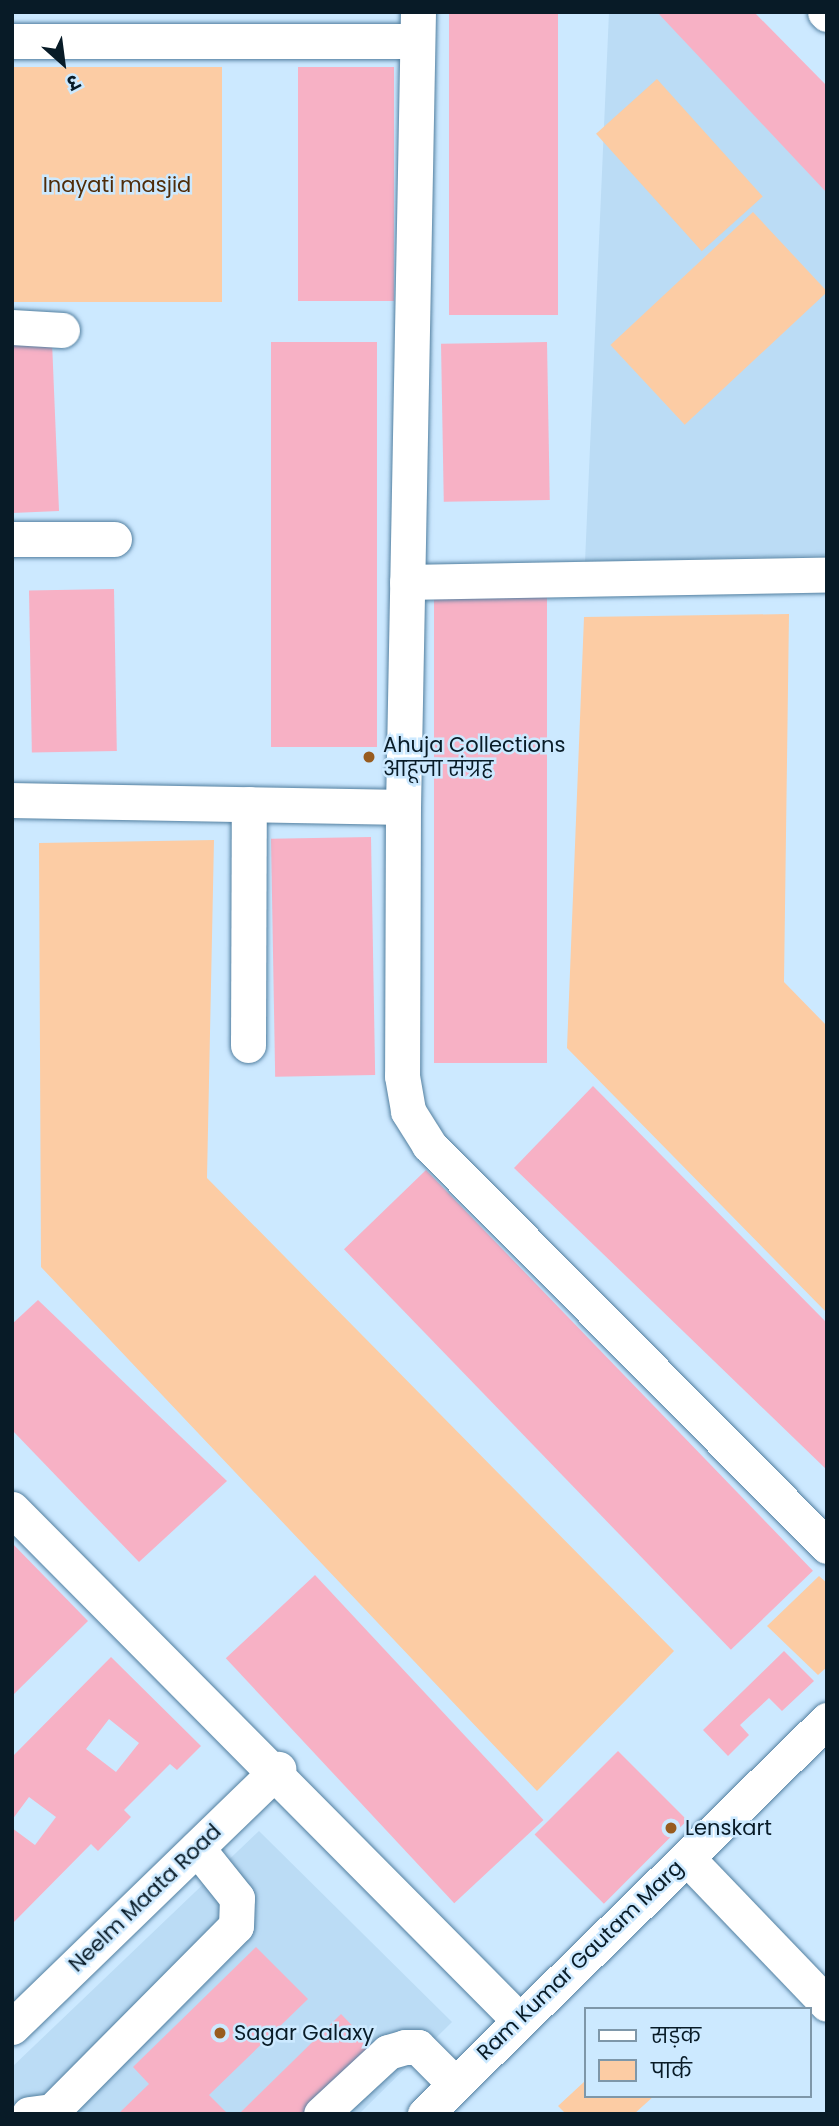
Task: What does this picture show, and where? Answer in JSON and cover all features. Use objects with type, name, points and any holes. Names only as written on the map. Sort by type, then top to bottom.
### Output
[{"type":"street","points":[[12,41],[417,27],[403,807],[402,1076],[408,1111],[429,1145],[827,1546]]},
{"type":"street","points":[[12,327],[62,330]]},
{"type":"street","points":[[12,539],[114,540]]},
{"type":"street","points":[[407,582],[827,575]]},
{"type":"street","points":[[12,800],[403,807]]},
{"type":"street","points":[[248,1045],[249,804]]},
{"type":"street","points":[[12,1508],[278,1769],[518,2019]]},
{"type":"street","name":"Ram Kumar Gautam Marg","points":[[425,2114],[518,2019],[827,1720]]},
{"type":"street","name":"Neelm Maata Road","points":[[12,2027],[278,1769]]},
{"type":"street","points":[[29,2114],[52,2111],[236,1926],[237,1898],[197,1848]]},
{"type":"street","points":[[687,1858],[827,2004]]},
{"type":"street","points":[[321,2114],[388,2052],[405,2047],[418,2048],[454,2083]]},
{"type":"shaded area","points":[[609,12],[753,12],[827,87],[827,555],[585,562]]},
{"type":"shaded area","points":[[259,1831],[452,2022],[359,2114],[12,2114],[12,2067]]},
{"type":"green space","name":"Inayati masjid","points":[[12,67],[222,67],[222,302],[12,302]]},
{"type":"green space","points":[[657,79],[763,196],[702,251],[596,134]]},
{"type":"green space","points":[[753,212],[827,292],[685,425],[610,345]]},
{"type":"green space","points":[[789,614],[784,982],[827,1026],[827,1313],[567,1048],[584,617]]},
{"type":"green space","points":[[214,840],[207,1178],[674,1651],[537,1791],[41,1267],[39,843]]},
{"type":"green space","points":[[819,1576],[827,1583],[827,1667],[818,1675],[767,1626]]},
{"type":"green space","points":[[584,2082],[584,2098],[652,2098],[634,2114],[566,2114],[558,2106]]},
{"type":"building","points":[[449,12],[558,12],[558,315],[449,315]]},
{"type":"building","points":[[657,12],[754,12],[827,86],[827,193]]},
{"type":"building","points":[[298,67],[394,67],[394,301],[298,301]]},
{"type":"building","points":[[52,342],[59,511],[12,513],[12,344]]},
{"type":"building","points":[[271,342],[377,342],[377,747],[271,747]]},
{"type":"building","points":[[547,342],[550,500],[444,502],[441,344]]},
{"type":"building","points":[[114,589],[117,751],[32,752],[29,590]]},
{"type":"building","points":[[434,592],[547,592],[547,1063],[434,1063]]},
{"type":"building","points":[[371,837],[375,1075],[275,1077],[271,839]]},
{"type":"building","points":[[593,1086],[827,1323],[827,1470],[514,1168]]},
{"type":"building","points":[[426,1170],[813,1571],[731,1650],[344,1249]]},
{"type":"building","points":[[38,1300],[227,1481],[139,1562],[12,1430],[12,1324]]},
{"type":"building","points":[[12,1543],[88,1621],[12,1696]]},
{"type":"building","points":[[315,1575],[543,1820],[454,1903],[226,1658]]},
{"type":"building","points":[[784,1651],[814,1681],[782,1711],[769,1698],[740,1725],[749,1735],[728,1756],[703,1730]]},
{"type":"building","points":[[111,1657],[201,1746],[177,1770],[170,1764],[124,1810],[131,1817],[98,1851],[91,1844],[12,1924],[12,1828],[35,1845],[56,1817],[29,1797],[12,1820],[12,1757]],"holes":[[[109,1719],[139,1743],[116,1772],[86,1749]]]},
{"type":"building","points":[[618,1751],[687,1820],[604,1904],[535,1834]]},
{"type":"building","name":"Sagar Galaxy","points":[[256,1947],[308,1999],[209,2095],[228,2114],[118,2114],[149,2084],[133,2067]]},
{"type":"building","name":"Sagar Galaxy","points":[[341,2014],[375,2049],[309,2114],[239,2114]]},
{"type":"place","name":"Ahuja Collections आहूजा संग्रह","points":[[369,757]]},
{"type":"place","name":"Lenskart","points":[[671,1828]]},
{"type":"place","name":"Sagar Galaxy","points":[[220,2033]]}]
